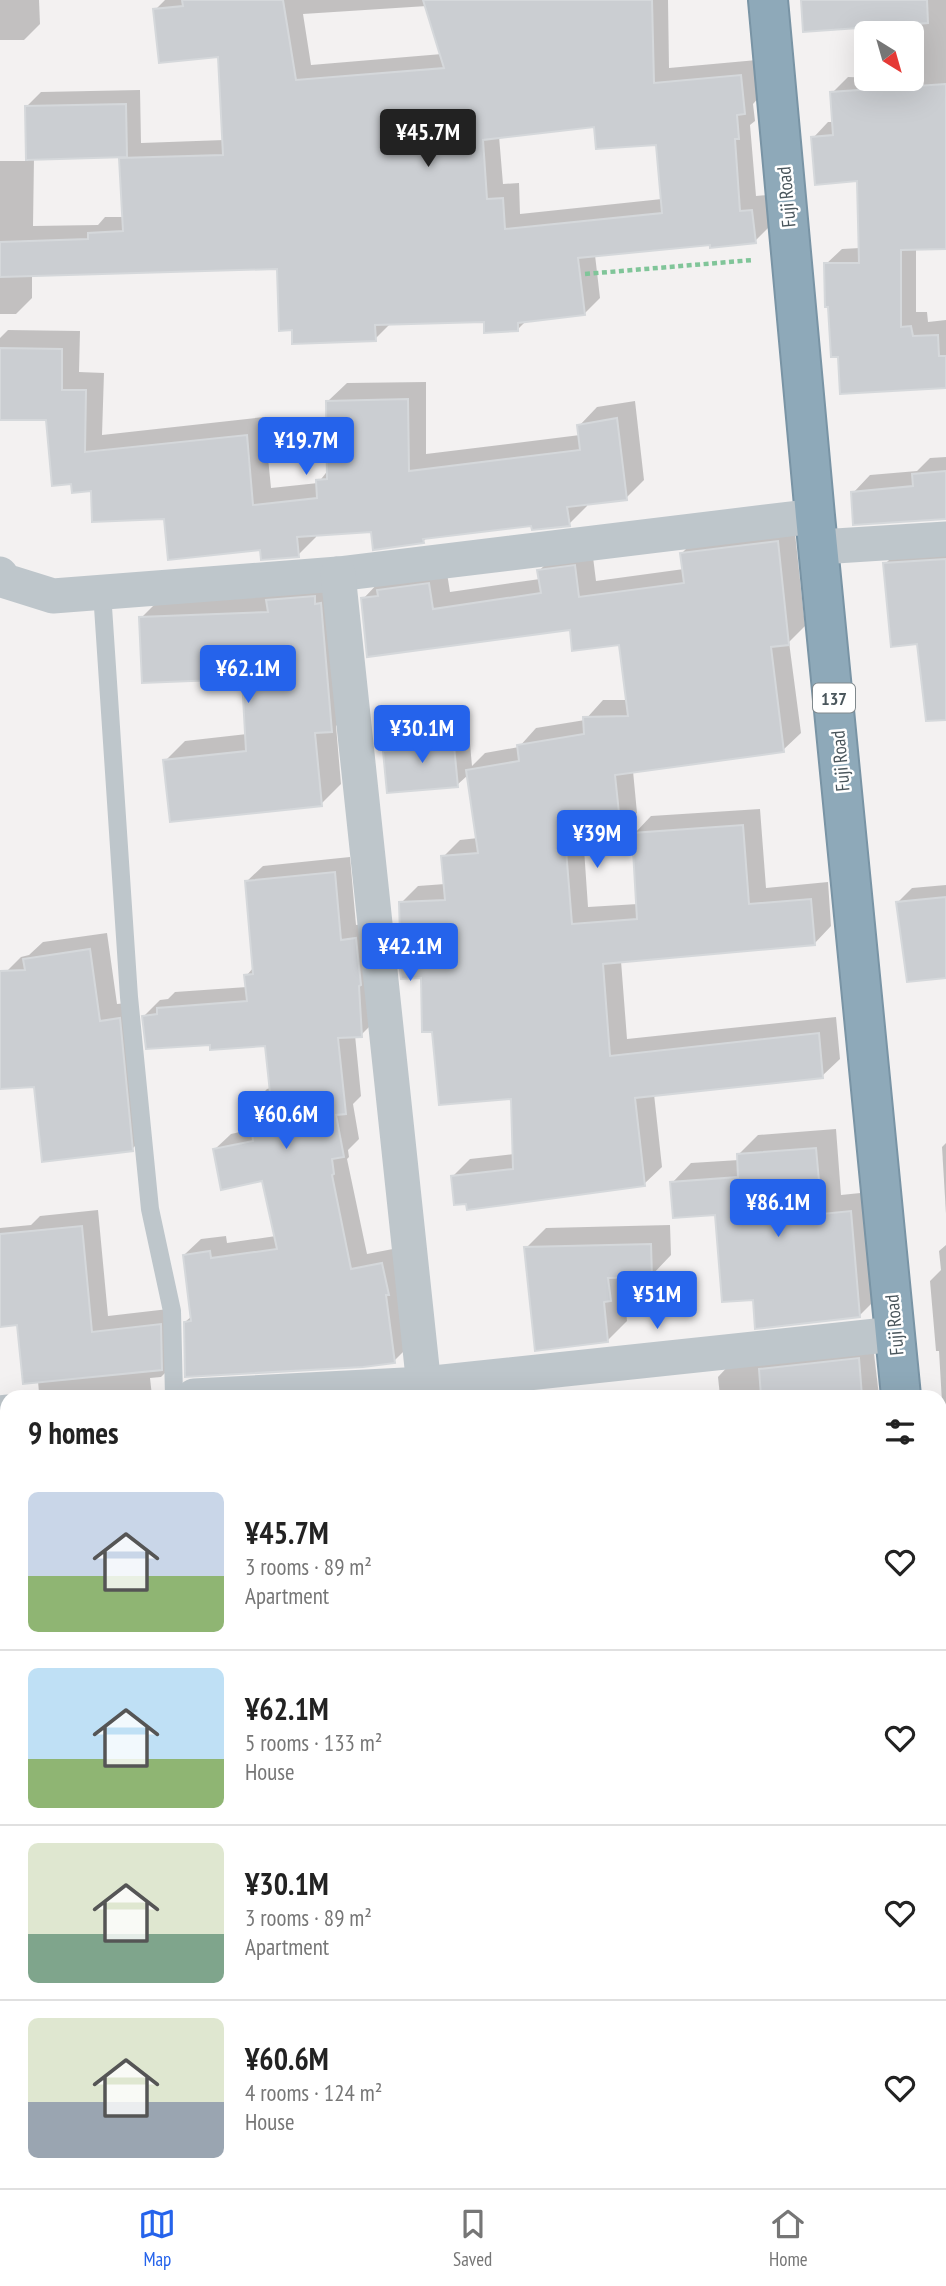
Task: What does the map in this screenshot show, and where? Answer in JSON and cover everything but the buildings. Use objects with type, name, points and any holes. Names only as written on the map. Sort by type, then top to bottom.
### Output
[{"type":"highway","name":"Fuji Road","points":[[768,0],[900,1390]]},
{"type":"street","points":[[0,574],[5,581],[53,596],[818,532],[946,540]]},
{"type":"street","points":[[338,574],[425,1390],[895,1334]]},
{"type":"lane","points":[[102,592],[129,997],[150,1209],[172,1311],[174,1390]]},
{"type":"path","points":[[585,274],[764,259]]}]
